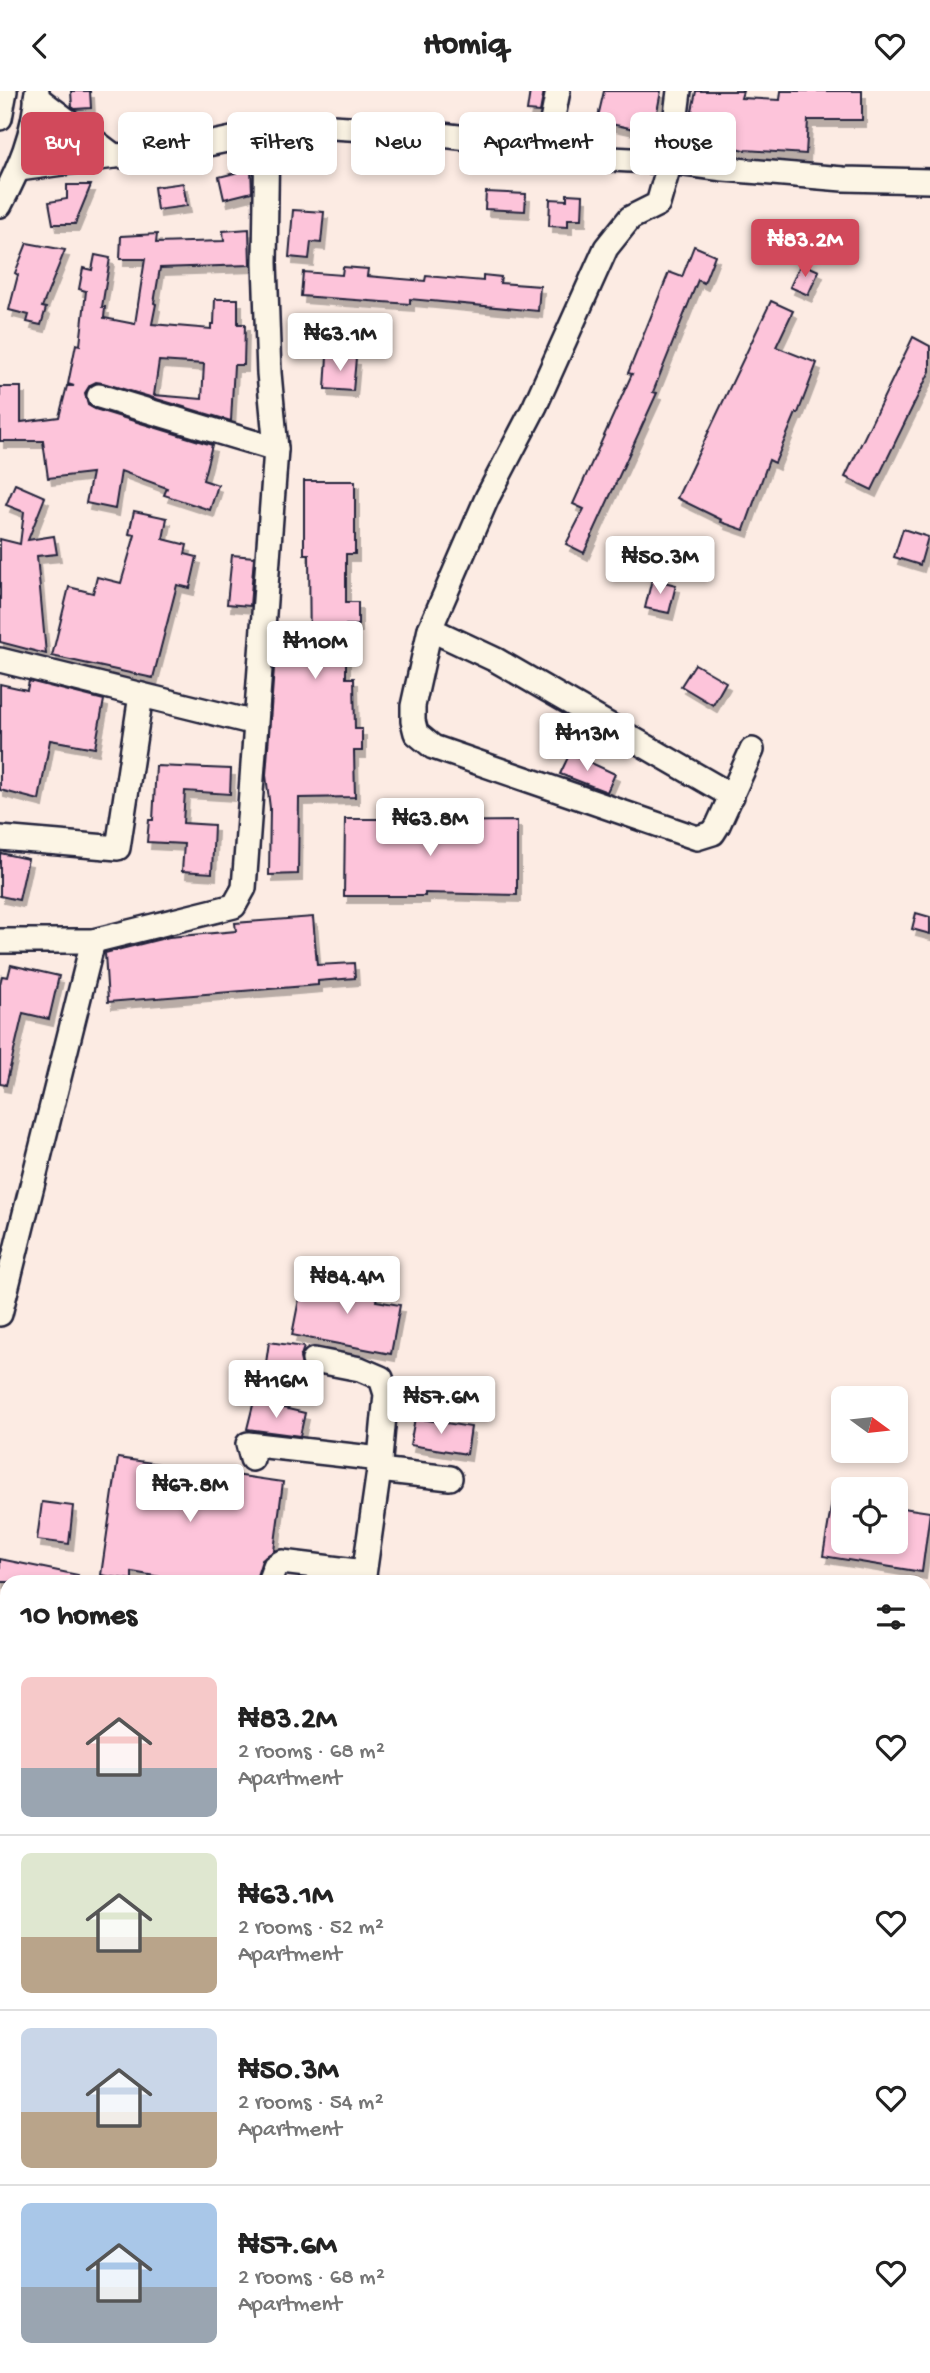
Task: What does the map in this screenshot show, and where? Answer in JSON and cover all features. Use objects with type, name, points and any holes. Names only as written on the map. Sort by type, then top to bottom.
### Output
[{"type":"street","points":[[0,118],[5,91]]},
{"type":"street","points":[[554,112],[558,91]]},
{"type":"street","points":[[676,112],[679,91]]},
{"type":"street","points":[[36,94],[114,156]]},
{"type":"street","points":[[0,205],[19,169],[31,131],[36,94]]},
{"type":"street","points":[[337,127],[459,137]]},
{"type":"street","points":[[19,169],[114,156],[165,153],[227,140]]},
{"type":"street","points":[[736,170],[830,178],[930,181]]},
{"type":"street","points":[[0,941],[93,941],[234,906],[244,888],[276,449],[269,373],[265,263],[266,175]]},
{"type":"street","points":[[666,175],[658,204],[630,218],[606,248],[535,406],[487,498],[430,629],[413,706],[413,721],[416,733],[433,747],[697,838],[713,832],[752,750]]},
{"type":"street","points":[[99,396],[276,449]]},
{"type":"street","points":[[430,629],[496,660],[732,796]]},
{"type":"street","points":[[0,660],[255,723]]},
{"type":"street","points":[[0,838],[118,848],[141,695]]},
{"type":"street","points":[[0,1314],[93,941]]},
{"type":"street","points":[[314,1360],[360,1369],[381,1378],[386,1394],[380,1465],[364,1575]]},
{"type":"street","points":[[252,1459],[248,1444],[450,1478]]},
{"type":"street","points":[[272,1575],[275,1566],[282,1562],[353,1575]]},
{"type":"building","points":[[71,91],[90,91],[91,108],[72,107]]},
{"type":"building","points":[[530,91],[544,91],[540,112],[527,111]]},
{"type":"building","points":[[604,91],[661,91],[657,112],[630,112],[630,128],[616,125],[616,112],[599,112]]},
{"type":"building","points":[[696,91],[743,91],[741,98],[780,100],[781,91],[862,91],[862,120],[808,120],[806,154],[736,148],[736,112],[692,112]]},
{"type":"building","points":[[251,175],[252,192],[224,199],[219,177]]},
{"type":"building","points":[[183,183],[187,206],[157,210],[154,187]]},
{"type":"building","points":[[67,185],[91,185],[75,224],[53,224],[49,202],[67,199]]},
{"type":"building","points":[[486,192],[526,194],[525,211],[485,209]]},
{"type":"building","points":[[567,194],[583,195],[582,219],[568,219],[568,227],[549,226],[550,199],[567,200]]},
{"type":"building","points":[[293,210],[324,212],[321,243],[311,242],[309,259],[289,257]]},
{"type":"building","points":[[249,229],[250,265],[160,268],[152,324],[211,329],[211,324],[214,324],[215,299],[238,299],[238,324],[245,324],[244,365],[234,365],[231,421],[103,383],[90,385],[85,393],[88,405],[95,409],[212,445],[203,480],[218,485],[210,510],[164,495],[167,488],[121,471],[115,509],[86,503],[92,473],[48,478],[43,441],[0,441],[0,387],[21,387],[21,422],[59,417],[67,386],[74,386],[68,384],[76,344],[80,345],[86,291],[79,289],[83,268],[92,270],[95,255],[110,258],[102,307],[105,307],[104,318],[135,324],[145,259],[120,259],[121,236],[157,234],[156,243],[224,241],[223,231]],"holes":[[[159,361],[204,364],[202,399],[154,395]]]},
{"type":"building","points":[[27,243],[65,250],[42,307],[46,308],[41,325],[27,322],[29,315],[9,310],[18,275],[15,273]]},
{"type":"building","points":[[694,246],[715,255],[704,283],[698,280],[653,392],[657,393],[584,553],[566,544],[584,509],[573,504],[632,374],[628,373],[669,272],[682,277]]},
{"type":"building","points":[[801,263],[819,271],[808,295],[790,287]]},
{"type":"building","points":[[343,267],[368,269],[367,276],[425,281],[426,276],[483,281],[483,275],[501,277],[500,283],[540,286],[538,311],[410,299],[410,304],[301,296],[303,272],[342,275]]},
{"type":"building","points":[[771,301],[793,311],[776,347],[817,363],[775,463],[769,460],[744,530],[721,522],[722,520],[677,498]]},
{"type":"building","points":[[913,337],[930,346],[930,371],[872,490],[845,477]]},
{"type":"building","points":[[327,356],[356,358],[353,391],[325,389]]},
{"type":"building","points":[[304,481],[355,481],[355,554],[346,554],[346,602],[358,602],[358,625],[346,625],[346,678],[354,678],[355,729],[362,729],[362,751],[354,751],[355,797],[299,798],[298,874],[269,875],[270,808],[266,775],[275,655],[310,655],[309,554],[304,554]]},
{"type":"building","points":[[15,484],[45,497],[28,540],[54,536],[57,554],[37,556],[46,654],[0,642],[0,539],[20,544],[24,512],[6,505]]},
{"type":"building","points":[[134,511],[167,518],[163,539],[187,545],[185,554],[197,557],[190,588],[177,585],[153,678],[52,656],[69,587],[93,593],[97,577],[121,583],[135,535],[129,534]]},
{"type":"building","points":[[903,529],[928,537],[920,565],[894,557]]},
{"type":"building","points":[[232,555],[254,557],[250,606],[227,604]]},
{"type":"building","points":[[652,579],[676,585],[669,613],[645,608]]},
{"type":"building","points":[[695,664],[726,682],[713,705],[681,686]]},
{"type":"building","points":[[29,681],[104,700],[95,748],[50,740],[39,800],[0,790],[0,684],[27,690]]},
{"type":"building","points":[[570,753],[615,774],[607,792],[560,774]]},
{"type":"building","points":[[156,766],[231,769],[230,794],[185,791],[183,823],[214,825],[212,873],[182,871],[184,844],[147,842],[149,820],[153,820]]},
{"type":"building","points":[[345,819],[421,819],[421,822],[517,821],[517,895],[425,893],[425,896],[344,896]]},
{"type":"building","points":[[0,853],[28,859],[19,900],[0,896]]},
{"type":"building","points":[[916,913],[930,917],[930,934],[912,929]]},
{"type":"building","points":[[313,917],[317,965],[354,963],[355,978],[318,981],[318,985],[108,1002],[105,953],[169,937],[236,931],[235,923]]},
{"type":"building","points":[[11,965],[59,976],[49,1019],[23,1013],[6,1085],[0,1084],[0,984],[2,976],[8,977]]},
{"type":"building","points":[[320,1274],[379,1286],[376,1301],[400,1305],[391,1354],[292,1335],[300,1294],[315,1296]]},
{"type":"building","points":[[269,1342],[304,1347],[300,1358],[302,1366],[299,1382],[264,1377]]},
{"type":"building","points":[[254,1401],[305,1413],[300,1436],[247,1429]]},
{"type":"building","points":[[415,1418],[471,1427],[467,1454],[410,1445]]},
{"type":"building","points":[[118,1458],[283,1482],[274,1551],[262,1560],[257,1575],[150,1575],[132,1572],[132,1575],[101,1575]]},
{"type":"building","points":[[42,1502],[73,1506],[69,1544],[37,1540]]},
{"type":"building","points":[[831,1507],[831,1554],[908,1554],[908,1509],[930,1512],[922,1572],[823,1556]]},
{"type":"building","points":[[0,1559],[78,1575],[0,1575]]}]
